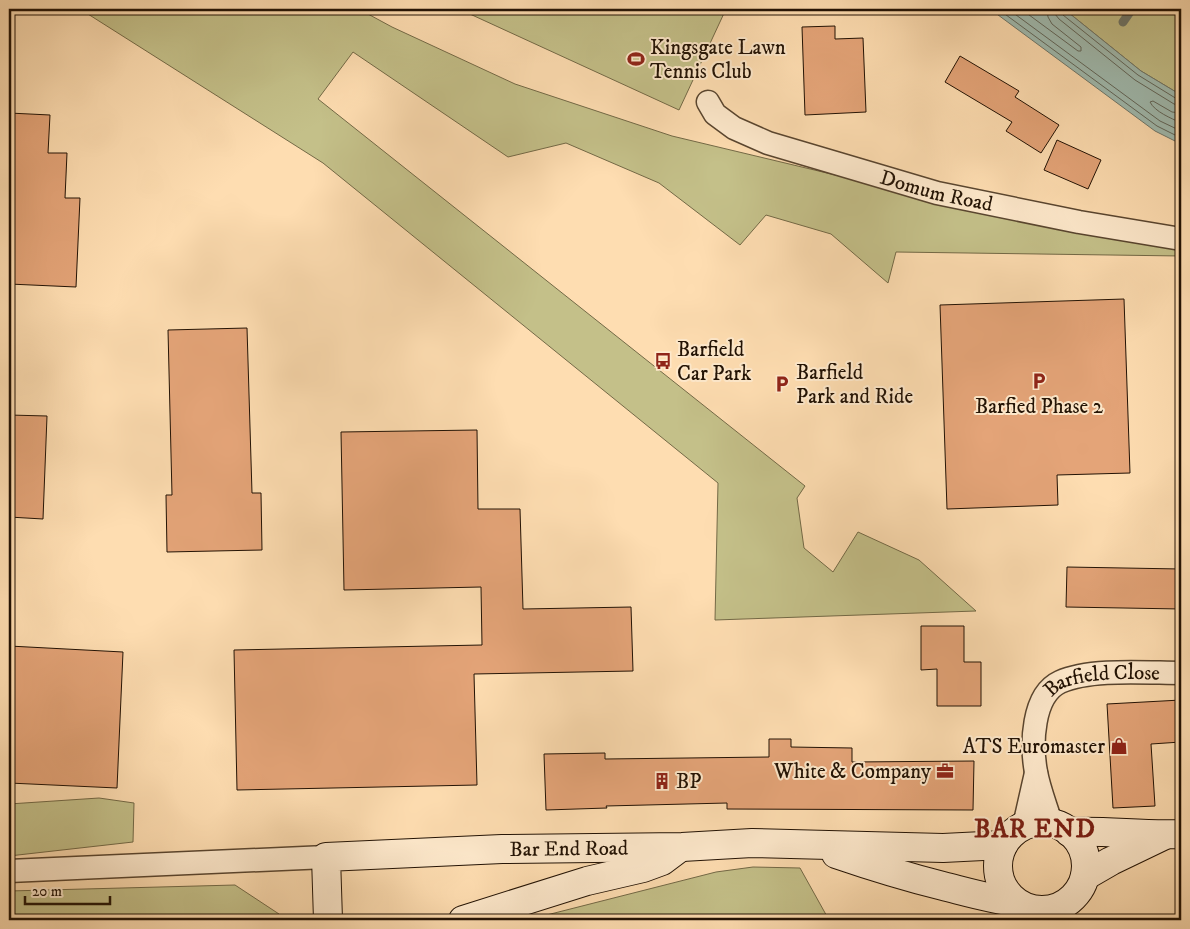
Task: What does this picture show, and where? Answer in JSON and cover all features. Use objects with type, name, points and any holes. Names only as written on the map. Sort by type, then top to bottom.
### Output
[{"type":"main road","points":[[1060,827],[1078,840],[1084,852],[1085,876],[1081,887],[1074,897],[1057,908],[1049,910],[1032,909],[1015,902],[1001,882],[998,869],[999,857],[1003,845],[1012,834],[1024,826],[1037,822],[1060,827],[1173,835]]},
{"type":"main road","points":[[1085,876],[1110,861],[1173,835]]},
{"type":"main road","name":"Bar End Road","points":[[326,857],[502,849],[682,847],[752,843],[942,848],[1003,845]]},
{"type":"main road","name":"Bar End Road","points":[[813,845],[865,864],[918,880],[993,899],[1015,902]]},
{"type":"main road","points":[[463,920],[586,881],[642,868],[662,861],[682,847]]},
{"type":"main road","points":[[326,857],[328,920]]},
{"type":"street","name":"Domum Road","points":[[708,102],[715,114],[734,128],[768,143],[937,193],[1079,222],[1181,240]]},
{"type":"street","name":"Barfield Close","points":[[1024,826],[1036,771],[1034,735],[1036,720],[1042,699],[1052,687],[1075,678],[1102,674],[1181,673]]},
{"type":"street","name":"Barfield Close","points":[[1036,771],[1060,827]]},
{"type":"street","name":"Bar End Road","points":[[9,871],[326,857]]},
{"type":"shaded area","points":[[80,9],[370,9],[368,14],[392,27],[515,84],[672,136],[940,200],[1181,248],[1181,256],[896,252],[888,283],[831,234],[766,215],[740,245],[659,183],[566,143],[508,157],[353,52],[318,99],[805,486],[797,498],[804,548],[833,572],[858,532],[919,560],[976,611],[715,620],[718,483],[323,163]]},
{"type":"shaded area","name":"Kingsgate Lawn Tennis Club","points":[[459,9],[726,9],[679,110]]},
{"type":"shaded area","points":[[1064,9],[1181,9],[1181,95],[1141,71]]},
{"type":"shaded area","points":[[99,798],[134,803],[133,842],[9,856],[9,804]]},
{"type":"shaded area","points":[[753,867],[800,868],[829,920],[527,920],[716,872]]},
{"type":"shaded area","points":[[235,885],[279,914],[278,920],[9,920],[9,891]]},
{"type":"water","points":[[990,9],[1064,9],[1141,71],[1181,95],[1181,144],[1155,131]]},
{"type":"building","points":[[835,26],[835,39],[863,38],[866,112],[805,115],[802,27]]},
{"type":"building","points":[[960,56],[1019,91],[1015,97],[1059,125],[1041,153],[1006,131],[1012,122],[945,82]]},
{"type":"building","points":[[9,113],[50,115],[48,153],[67,153],[65,198],[80,198],[76,287],[9,284]]},
{"type":"building","points":[[1057,140],[1101,160],[1088,189],[1044,170]]},
{"type":"building","points":[[1124,299],[1130,473],[1057,475],[1058,505],[947,509],[940,305]]},
{"type":"building","points":[[247,328],[252,493],[261,493],[262,550],[167,552],[166,495],[172,495],[168,330]]},
{"type":"building","points":[[9,415],[47,416],[43,519],[9,517]]},
{"type":"building","points":[[477,430],[478,509],[520,509],[523,609],[631,607],[633,671],[474,674],[477,785],[237,790],[234,650],[482,645],[481,587],[344,590],[341,432]]},
{"type":"building","points":[[1067,567],[1181,569],[1181,609],[1066,607]]},
{"type":"building","points":[[921,626],[964,626],[964,662],[981,662],[981,706],[937,706],[937,669],[921,670]]},
{"type":"building","points":[[9,646],[123,652],[117,788],[9,783]]},
{"type":"building","points":[[1181,700],[1181,742],[1151,744],[1155,806],[1113,808],[1107,704]]},
{"type":"building","points":[[769,739],[791,739],[791,747],[852,748],[852,762],[974,761],[973,810],[727,809],[727,803],[606,806],[607,808],[546,810],[544,754],[605,753],[605,759],[769,757]]},
{"type":"waterway","points":[[1123,22],[1132,9]]},
{"type":"place","name":"Kingsgate Lawn Tennis Club","points":[[636,59]]},
{"type":"place","name":"Barfield Car Park","points":[[663,361]]},
{"type":"place","name":"Barfied Phase 2","points":[[1039,381]]},
{"type":"place","name":"Barfield Park and Ride","points":[[782,384]]},
{"type":"place","name":"ATS Euromaster","points":[[1119,746]]},
{"type":"place","name":"White & Company","points":[[945,771]]},
{"type":"place","name":"BP","points":[[662,781]]},
{"type":"district","name":"BAR END","points":[[1035,828]]}]
